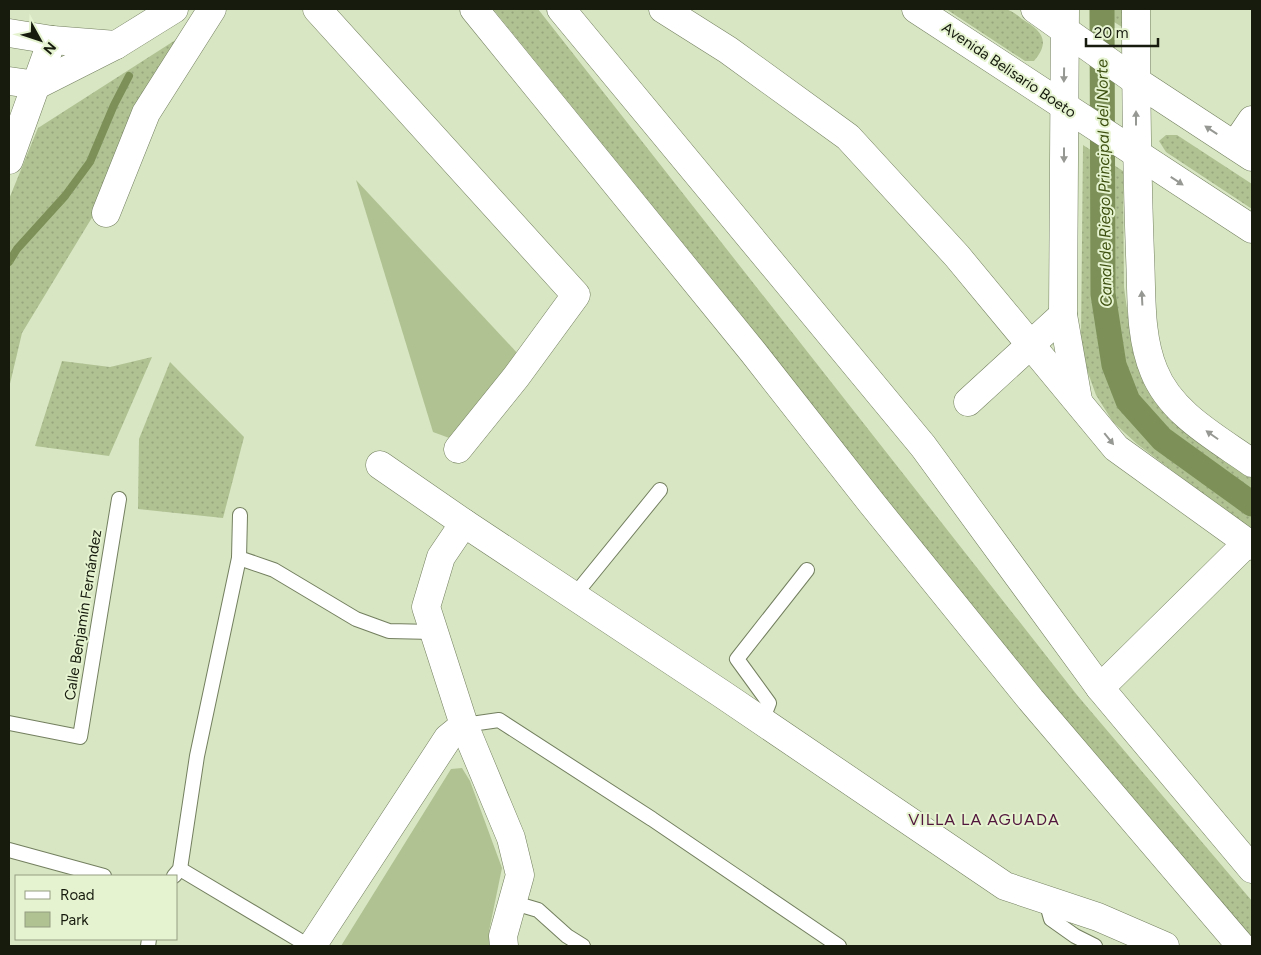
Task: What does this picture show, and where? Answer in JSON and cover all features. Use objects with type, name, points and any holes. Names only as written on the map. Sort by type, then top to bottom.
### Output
[{"type":"street","points":[[9,81],[37,85],[116,45],[174,9]]},
{"type":"street","points":[[106,213],[146,113],[212,9]]},
{"type":"street","points":[[318,9],[576,295],[516,377],[458,449]]},
{"type":"street","points":[[474,9],[723,314],[870,502],[1018,685],[1241,946]]},
{"type":"street","points":[[561,9],[923,446],[1100,688],[1252,869]]},
{"type":"street","points":[[663,9],[728,50],[848,137],[957,256],[1116,448],[1250,544],[1100,688]]},
{"type":"street","name":"Avenida Belisario Boeto","points":[[916,9],[1252,229]]},
{"type":"street","points":[[1035,9],[1070,26],[1127,75],[1243,151],[1252,120]]},
{"type":"street","points":[[1136,9],[1127,75],[1128,149],[1144,337],[1154,372],[1172,401],[1196,424],[1252,463]]},
{"type":"street","points":[[1070,26],[1074,113],[1063,315],[1078,401]]},
{"type":"street","points":[[9,33],[52,40],[116,45]]},
{"type":"street","points":[[9,160],[52,40]]},
{"type":"street","points":[[968,402],[1063,315]]},
{"type":"street","points":[[380,465],[1005,886],[1098,917],[1165,946]]},
{"type":"street","points":[[464,523],[441,556],[426,607],[464,725],[513,847],[520,875],[503,936],[504,946]]},
{"type":"street","points":[[311,946],[448,738],[464,725]]},
{"type":"lane","points":[[574,597],[660,490]]},
{"type":"lane","name":"Calle Benjamín Fernández","points":[[9,723],[80,738],[118,499]]},
{"type":"lane","points":[[240,515],[239,558],[197,756],[177,872],[311,946]]},
{"type":"lane","points":[[239,558],[274,570],[356,619],[389,632],[433,632]]},
{"type":"lane","points":[[762,722],[769,703],[737,659],[807,570]]},
{"type":"lane","points":[[464,725],[500,720],[652,819],[839,946]]},
{"type":"lane","points":[[9,850],[100,875]]},
{"type":"lane","points":[[1046,901],[1051,918],[1074,936],[1095,946]]},
{"type":"lane","points":[[511,902],[538,910],[567,936],[583,946]]},
{"type":"green space","points":[[991,8],[1009,10],[1034,27],[1042,36],[1042,47],[1039,54],[1034,61],[1025,61],[946,9]]},
{"type":"green space","points":[[493,9],[538,9],[1077,695],[1252,901],[1252,938],[883,502],[756,333]]},
{"type":"green space","points":[[1093,9],[1122,9],[1122,27]]},
{"type":"green space","points":[[188,32],[96,211],[22,333],[9,388],[9,199],[38,128]]},
{"type":"green space","points":[[1166,135],[1177,135],[1252,184],[1252,209],[1166,152],[1159,141]]},
{"type":"green space","points":[[1083,145],[1123,171],[1124,287],[1132,346],[1144,381],[1166,413],[1252,476],[1252,531],[1137,444],[1113,422],[1096,395],[1083,359],[1081,337]]},
{"type":"green space","points":[[356,180],[520,356],[452,439],[433,432]]},
{"type":"green space","points":[[152,357],[109,456],[35,446],[62,361],[110,367]]},
{"type":"green space","points":[[170,362],[244,437],[223,518],[138,509],[139,439]]},
{"type":"green space","points":[[462,768],[470,781],[502,868],[489,931],[489,946],[341,946],[451,769]]},
{"type":"waterway","name":"Canal de Riego Principal del Norte","points":[[1102,9],[1103,294],[1114,365],[1128,401],[1162,439],[1252,504]]},
{"type":"waterway","points":[[9,262],[17,249],[65,196],[90,162],[114,105],[129,76]]},
{"type":"district","name":"VILLA LA AGUADA","points":[[984,819]]}]
